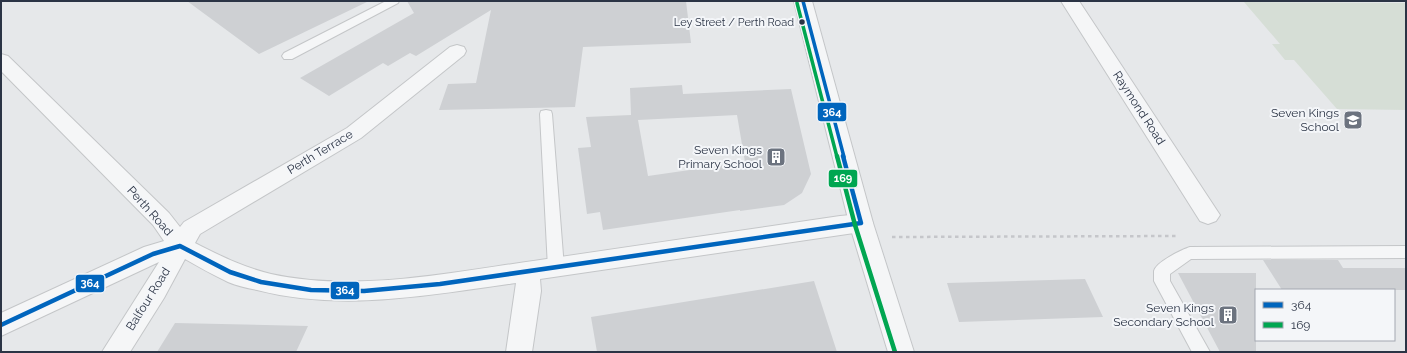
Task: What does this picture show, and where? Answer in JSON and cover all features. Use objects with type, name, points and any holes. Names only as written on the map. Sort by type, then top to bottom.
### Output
[{"type":"street","points":[[803,1],[863,230],[901,352]]},
{"type":"street","name":"Raymond Road","points":[[1070,1],[1208,215]]},
{"type":"street","name":"Perth Terrace","points":[[180,246],[192,228],[354,133],[458,51]]},
{"type":"street","name":"Perth Road","points":[[5,69],[161,219],[180,246],[237,275],[272,284],[305,289],[354,290],[405,288],[556,268],[840,225],[863,230]]},
{"type":"street","points":[[1,324],[153,254],[180,246]]},
{"type":"street","name":"Balfour Road","points":[[115,352],[155,291],[180,246]]},
{"type":"street","points":[[519,352],[528,291],[528,272]]},
{"type":"lane","points":[[288,56],[394,1]]},
{"type":"lane","points":[[546,114],[556,268]]},
{"type":"lane","points":[[1201,352],[1162,281],[1162,271],[1173,265],[1181,256],[1190,253],[1406,252]]},
{"type":"path","points":[[863,230],[1184,236]]},
{"type":"shaded area","points":[[1244,2],[1406,3],[1406,110],[1337,109],[1294,60],[1285,60],[1272,44],[1280,44]]},
{"type":"building","points":[[187,1],[369,1],[259,54]]},
{"type":"building","points":[[407,1],[686,1],[691,43],[583,47],[575,107],[439,110],[448,84],[476,83],[491,10],[416,56],[410,53],[388,66],[383,63],[329,96],[300,78],[414,13]]},
{"type":"building","name":"Seven Kings Primary School","points":[[682,85],[683,94],[791,89],[811,174],[802,193],[784,205],[603,230],[600,212],[587,214],[578,148],[591,147],[586,117],[631,115],[630,88]],"holes":[[[737,115],[745,162],[648,176],[638,120]]]},
{"type":"building","points":[[1263,260],[1338,260],[1343,268],[1406,268],[1406,290],[1281,289]]},
{"type":"building","points":[[1178,273],[1256,273],[1256,352],[1220,352]]},
{"type":"building","points":[[1085,279],[1103,317],[959,322],[947,283]]},
{"type":"building","points":[[814,281],[837,352],[597,352],[591,317]]},
{"type":"building","points":[[175,323],[308,326],[296,352],[157,352]]},
{"type":"transit line","name":"364","points":[[803,1],[861,223]]},
{"type":"transit line","name":"169","points":[[797,3],[855,225],[895,352]]},
{"type":"transit line","name":"364","points":[[180,246],[230,272],[261,282],[311,290],[364,291],[440,284],[861,223]]},
{"type":"transit line","name":"364","points":[[1,325],[153,254],[180,246]]},
{"type":"place","name":"Ley Street / Perth Road","points":[[802,22]]},
{"type":"place","name":"Seven Kings School","points":[[1353,120]]},
{"type":"place","name":"Seven Kings Primary School","points":[[776,157]]},
{"type":"place","name":"Seven Kings Secondary School","points":[[1228,315]]}]
